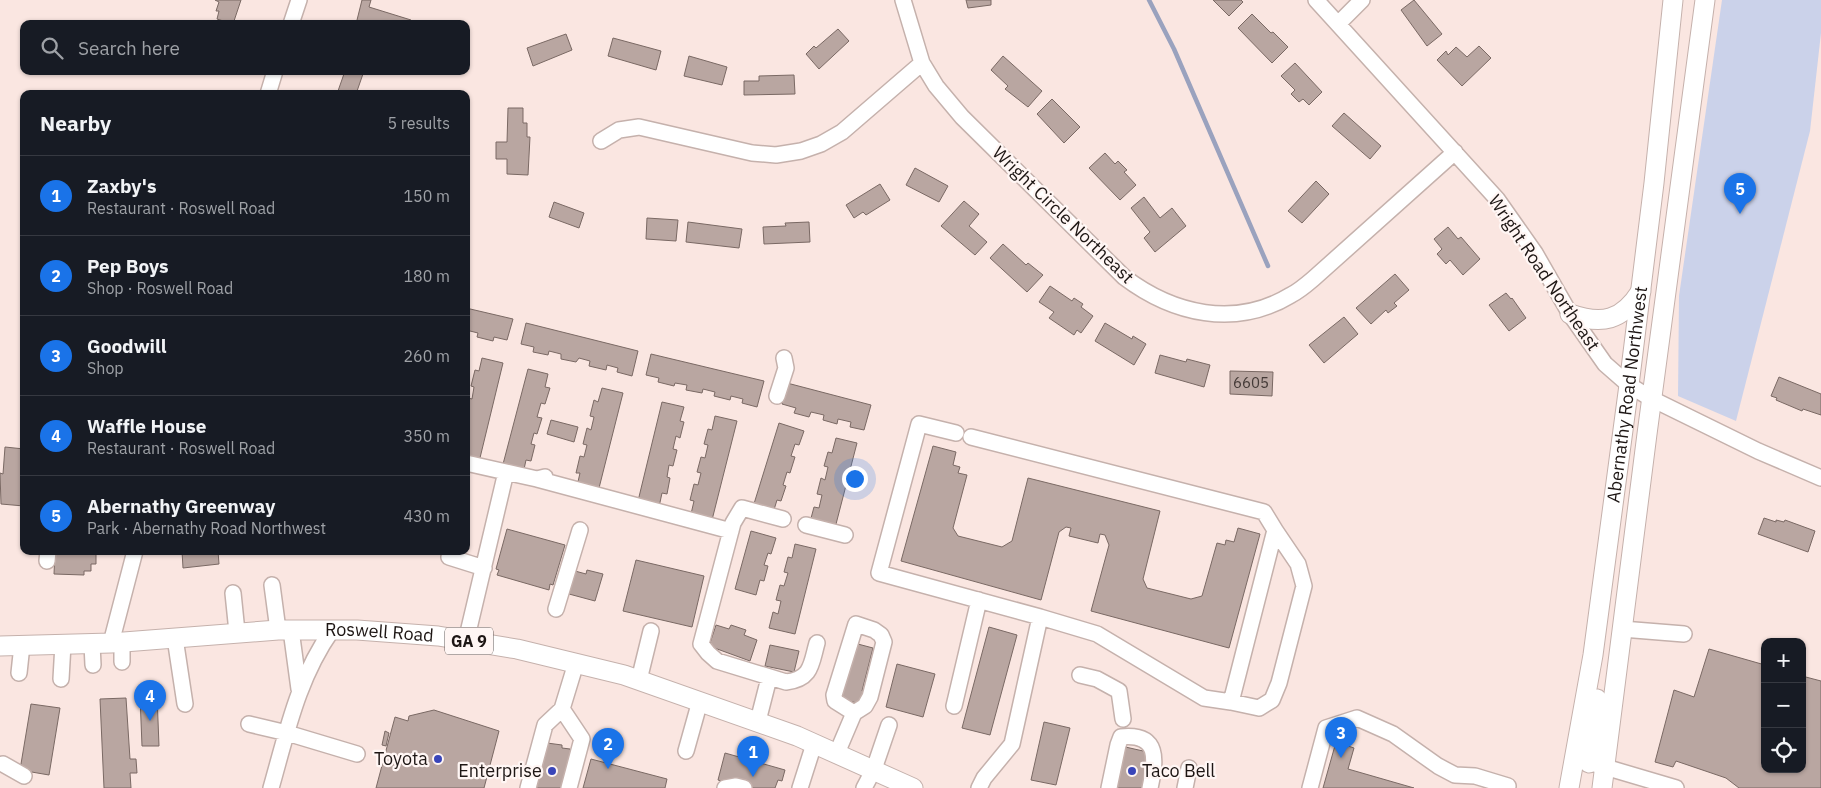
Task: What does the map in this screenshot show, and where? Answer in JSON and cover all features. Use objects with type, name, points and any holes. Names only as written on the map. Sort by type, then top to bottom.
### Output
[{"type":"main road","name":"Abernathy Road Northwest","points":[[1602,788],[1589,763],[1593,655],[1641,290],[1673,0]]},
{"type":"main road","name":"Abernathy Road Northwest","points":[[1569,788],[1589,763],[1622,629],[1705,0]]},
{"type":"main road","points":[[1570,314],[1594,320],[1612,317],[1629,308],[1641,290]]},
{"type":"main road","name":"Roswell Road","points":[[0,646],[117,643],[237,632],[285,630],[398,632],[466,641],[517,649],[639,680],[758,721],[837,753],[913,788]]},
{"type":"street","points":[[292,20],[299,0]]},
{"type":"street","name":"Wright Circle Northeast","points":[[903,0],[922,63],[936,86],[962,117],[1124,277],[1157,299],[1176,307],[1196,312],[1221,314],[1246,312],[1270,305],[1291,295],[1313,279],[1456,152]]},
{"type":"street","name":"Wright Road Northeast","points":[[1316,0],[1497,199],[1535,253],[1570,314],[1605,364],[1629,385],[1652,399],[1758,452],[1821,478]]},
{"type":"street","points":[[1338,24],[1362,0]]},
{"type":"street","points":[[601,140],[619,130],[639,127],[752,154],[776,155],[801,151],[821,144],[842,132],[922,63]]},
{"type":"street","points":[[269,90],[274,75]]},
{"type":"street","points":[[777,396],[786,368],[784,358]]},
{"type":"street","points":[[919,424],[1264,512],[1275,530],[1298,564],[1304,586],[1279,683],[1272,700],[1259,708],[1204,698],[1097,634],[879,573],[919,424]]},
{"type":"street","points":[[470,464],[537,479],[731,531]]},
{"type":"street","points":[[466,641],[506,472]]},
{"type":"street","points":[[537,479],[553,474]]},
{"type":"street","points":[[783,519],[742,508],[733,523],[701,644],[718,661],[786,682],[797,681],[809,673],[817,643]]},
{"type":"street","points":[[806,525],[845,535]]},
{"type":"street","points":[[556,609],[580,530]]},
{"type":"street","points":[[1231,702],[1275,530]]},
{"type":"street","points":[[122,662],[117,643],[131,555]]},
{"type":"street","points":[[449,557],[484,568]]},
{"type":"street","points":[[272,585],[299,691]]},
{"type":"street","points":[[233,593],[237,632]]},
{"type":"street","points":[[954,706],[979,600]]},
{"type":"street","points":[[979,788],[984,778],[1012,744],[1040,617]]},
{"type":"street","points":[[837,753],[854,713],[865,706],[870,697],[884,642],[881,635],[874,630],[856,624],[853,628],[834,695],[835,701],[854,713]]},
{"type":"street","points":[[1622,629],[1684,634]]},
{"type":"street","points":[[271,788],[299,691],[313,659],[332,630]]},
{"type":"street","points":[[639,680],[651,631]]},
{"type":"street","points":[[175,638],[185,704]]},
{"type":"street","points":[[61,679],[63,644]]},
{"type":"street","points":[[92,644],[93,665]]},
{"type":"street","points":[[20,673],[22,645]]},
{"type":"street","points":[[528,788],[545,725],[562,709],[576,663]]},
{"type":"street","points":[[1080,675],[1097,679],[1119,691],[1123,719]]},
{"type":"street","points":[[758,721],[769,678]]},
{"type":"street","points":[[686,751],[700,702]]},
{"type":"street","points":[[562,709],[582,739],[569,788]]},
{"type":"street","points":[[1310,788],[1326,728],[1357,718],[1393,734],[1438,766],[1455,775],[1475,776],[1508,786]]},
{"type":"street","points":[[250,724],[357,754]]},
{"type":"street","points":[[864,788],[874,769],[889,725]]},
{"type":"street","points":[[1109,788],[1118,744],[1121,737],[1131,736],[1141,738],[1150,745],[1155,757],[1150,788]]},
{"type":"street","points":[[800,788],[814,744]]},
{"type":"street","points":[[1589,763],[1676,788]]},
{"type":"street","points":[[3,764],[24,776]]},
{"type":"street","points":[[1185,788],[1189,768]]},
{"type":"street","points":[[725,788],[736,786],[744,788]]},
{"type":"shaded area","points":[[1722,0],[1821,0],[1821,33],[1810,131],[1736,421],[1678,396],[1679,296]]},
{"type":"building","points":[[215,0],[241,0],[234,20],[217,19],[219,11],[216,11],[219,2]]},
{"type":"building","points":[[362,0],[371,0],[369,7],[411,20],[357,20]]},
{"type":"building","points":[[966,0],[991,0],[991,5],[968,8]]},
{"type":"building","points":[[1213,0],[1241,0],[1243,2],[1229,16]]},
{"type":"building","points":[[1414,0],[1442,34],[1427,46],[1401,10]]},
{"type":"building","points":[[1252,14],[1288,47],[1272,63],[1238,28]]},
{"type":"building","points":[[838,29],[849,41],[819,69],[806,54]]},
{"type":"building","points":[[566,34],[572,50],[533,66],[527,48]]},
{"type":"building","points":[[613,38],[661,51],[656,70],[608,56]]},
{"type":"building","points":[[1479,46],[1491,58],[1462,86],[1437,60],[1446,51],[1448,55],[1456,47],[1467,57]]},
{"type":"building","points":[[689,56],[727,67],[722,85],[684,76]]},
{"type":"building","points":[[1003,56],[1042,91],[1028,107],[1005,89],[1008,86],[991,70]]},
{"type":"building","points":[[1295,63],[1322,92],[1309,105],[1303,99],[1299,102],[1291,94],[1295,90],[1281,76]]},
{"type":"building","points":[[344,75],[363,75],[357,90],[338,90]]},
{"type":"building","points":[[794,75],[795,94],[744,95],[744,81],[759,81],[759,76]]},
{"type":"building","points":[[1052,99],[1080,127],[1064,143],[1037,114]]},
{"type":"building","points":[[508,108],[523,108],[523,123],[527,123],[527,137],[530,137],[528,175],[507,174],[507,159],[496,159],[496,142],[507,142]]},
{"type":"building","points":[[1344,113],[1381,146],[1370,159],[1332,126]]},
{"type":"building","points":[[1105,153],[1115,164],[1118,161],[1127,170],[1124,172],[1136,185],[1120,200],[1089,168]]},
{"type":"building","points":[[915,168],[948,186],[939,202],[906,185]]},
{"type":"building","points":[[1316,181],[1329,194],[1302,223],[1288,211]]},
{"type":"building","points":[[880,184],[890,200],[866,215],[863,212],[854,218],[846,205]]},
{"type":"building","points":[[1144,197],[1160,218],[1172,208],[1186,226],[1155,252],[1144,238],[1150,232],[1131,208]]},
{"type":"building","points":[[964,201],[979,214],[969,226],[987,242],[975,255],[941,226]]},
{"type":"building","points":[[554,202],[584,213],[579,228],[549,217]]},
{"type":"building","points":[[647,218],[678,220],[676,241],[646,239]]},
{"type":"building","points":[[688,222],[742,229],[739,248],[686,242]]},
{"type":"building","points":[[809,222],[810,242],[764,244],[763,227],[786,226],[785,223]]},
{"type":"building","points":[[1448,227],[1458,239],[1461,237],[1480,259],[1463,275],[1450,260],[1446,264],[1437,254],[1442,249],[1434,239]]},
{"type":"building","points":[[1003,244],[1026,265],[1028,263],[1043,275],[1027,292],[990,258]]},
{"type":"building","points":[[1395,274],[1409,290],[1394,303],[1397,306],[1388,313],[1386,310],[1371,324],[1356,308]]},
{"type":"building","points":[[1050,286],[1072,301],[1074,298],[1083,304],[1081,307],[1093,316],[1081,333],[1077,330],[1074,335],[1049,318],[1054,312],[1039,302]]},
{"type":"building","points":[[1506,293],[1512,298],[1526,318],[1509,331],[1489,305]]},
{"type":"building","points":[[470,309],[513,319],[507,340],[494,337],[493,341],[477,337],[478,333],[470,331]]},
{"type":"building","points":[[1344,317],[1358,334],[1324,363],[1309,345]]},
{"type":"building","points":[[526,323],[638,351],[632,376],[617,372],[618,368],[607,365],[606,370],[589,366],[590,361],[579,358],[576,362],[561,359],[561,354],[549,351],[548,355],[533,352],[534,347],[521,344]]},
{"type":"building","points":[[1105,323],[1132,339],[1133,336],[1146,344],[1134,365],[1095,341]]},
{"type":"building","points":[[651,354],[764,381],[757,407],[742,403],[743,399],[731,396],[730,400],[714,396],[715,392],[703,389],[702,393],[686,390],[687,385],[675,383],[674,386],[658,382],[659,378],[646,375]]},
{"type":"building","points":[[1160,355],[1186,362],[1187,359],[1210,365],[1204,387],[1155,373]]},
{"type":"building","points":[[482,358],[503,363],[479,462],[470,460],[470,398],[472,399],[474,387],[471,386],[475,370],[479,371]]},
{"type":"building","points":[[528,369],[548,374],[545,387],[550,388],[545,404],[541,403],[537,417],[542,418],[537,434],[534,433],[531,444],[535,445],[531,461],[526,460],[523,474],[502,468]]},
{"type":"building","points":[[1230,371],[1273,372],[1272,396],[1230,394]]},
{"type":"building","points":[[1779,377],[1821,394],[1821,415],[1803,409],[1802,411],[1771,396]]},
{"type":"building","points":[[787,383],[871,405],[864,430],[850,427],[851,422],[838,419],[837,424],[823,420],[824,415],[811,412],[809,417],[794,413],[796,408],[782,404]]},
{"type":"building","points":[[602,388],[623,393],[598,492],[577,486],[580,473],[576,473],[580,456],[584,457],[587,445],[583,444],[587,428],[591,430],[594,417],[590,416],[594,400],[598,402]]},
{"type":"building","points":[[662,402],[684,407],[680,421],[684,422],[680,438],[676,436],[673,449],[677,450],[673,466],[669,465],[667,477],[670,478],[667,494],[662,493],[659,507],[638,501]]},
{"type":"building","points":[[715,416],[737,421],[712,520],[691,514],[694,501],[690,500],[694,484],[698,485],[701,473],[697,472],[701,457],[705,458],[708,445],[704,444],[708,429],[712,430]]},
{"type":"building","points":[[551,420],[578,427],[574,442],[547,434]]},
{"type":"building","points":[[779,423],[804,431],[799,445],[795,444],[791,456],[795,457],[790,473],[787,472],[783,485],[786,486],[781,501],[777,500],[773,513],[753,507]]},
{"type":"building","points":[[836,438],[857,443],[835,528],[810,522],[814,507],[819,508],[822,495],[817,494],[821,478],[825,480],[828,467],[824,466],[828,452],[832,453]]},
{"type":"building","points":[[933,446],[956,452],[953,465],[960,467],[958,473],[967,475],[953,528],[958,536],[1002,547],[1012,541],[1028,478],[1160,511],[1143,579],[1147,588],[1191,599],[1202,596],[1217,543],[1225,545],[1226,540],[1234,542],[1238,528],[1260,534],[1229,648],[1091,611],[1109,545],[1105,535],[1100,534],[1098,543],[1069,536],[1071,528],[1066,527],[1059,532],[1041,600],[901,561]]},
{"type":"building","points":[[5,447],[20,449],[20,506],[1,504],[0,473],[3,474]]},
{"type":"building","points":[[1764,518],[1776,522],[1776,520],[1784,522],[1785,520],[1815,531],[1808,552],[1758,534]]},
{"type":"building","points":[[507,529],[565,545],[553,585],[550,584],[549,590],[497,575],[499,570],[496,569]]},
{"type":"building","points":[[751,531],[776,538],[771,554],[768,553],[764,565],[768,566],[764,581],[760,580],[756,595],[735,589]]},
{"type":"building","points":[[795,544],[816,549],[795,634],[769,628],[773,612],[778,614],[781,601],[776,600],[780,585],[784,586],[788,573],[784,572],[788,557],[792,558]]},
{"type":"building","points":[[55,555],[96,555],[96,564],[91,564],[91,571],[84,571],[84,575],[54,574]]},
{"type":"building","points":[[182,555],[218,555],[219,564],[183,568]]},
{"type":"building","points":[[636,560],[704,576],[692,627],[623,611]]},
{"type":"building","points":[[587,570],[603,574],[595,601],[569,594],[575,571],[586,574]]},
{"type":"building","points":[[716,625],[729,629],[731,625],[746,630],[744,635],[757,640],[750,661],[709,646]]},
{"type":"building","points":[[989,627],[1017,635],[990,735],[962,728]]},
{"type":"building","points":[[854,643],[873,648],[862,691],[865,692],[861,704],[836,698]]},
{"type":"building","points":[[770,645],[799,651],[794,672],[765,666]]},
{"type":"building","points":[[1709,649],[1761,664],[1761,773],[1806,773],[1806,677],[1821,681],[1821,788],[1739,788],[1726,778],[1676,761],[1673,767],[1655,762],[1674,690],[1694,697]]},
{"type":"building","points":[[897,664],[935,674],[923,717],[886,707]]},
{"type":"building","points":[[157,695],[159,746],[142,746],[140,696]]},
{"type":"building","points":[[126,698],[130,759],[136,759],[137,773],[130,773],[131,788],[104,788],[100,699]]},
{"type":"building","points":[[31,704],[60,708],[49,775],[20,770]]},
{"type":"building","name":"Toyota","points":[[434,710],[499,731],[484,788],[376,788],[395,717],[408,721],[409,716]]},
{"type":"building","points":[[1044,722],[1070,728],[1056,785],[1031,780]]},
{"type":"building","points":[[385,731],[389,733],[386,746],[382,745]]},
{"type":"building","points":[[1336,742],[1354,748],[1348,769],[1414,788],[1323,788]]},
{"type":"building","name":"Enterprise","points":[[547,743],[562,745],[562,748],[570,749],[572,753],[562,788],[533,788]]},
{"type":"building","name":"Taco Bell","points":[[1121,746],[1152,753],[1145,788],[1113,788]]},
{"type":"building","points":[[725,753],[785,770],[782,781],[778,780],[775,788],[745,788],[718,780]]},
{"type":"building","points":[[591,759],[667,779],[665,788],[583,788]]},
{"type":"waterway","points":[[1149,0],[1174,49],[1268,266]]},
{"type":"place","name":"Abernathy Greenway","points":[[1740,214]]},
{"type":"place","name":"Waffle House","points":[[150,721]]},
{"type":"place","name":"Goodwill","points":[[1341,758]]},
{"type":"place","name":"Toyota","points":[[438,759]]},
{"type":"place","name":"Pep Boys","points":[[608,769]]},
{"type":"place","name":"Enterprise","points":[[552,771]]},
{"type":"place","name":"Taco Bell","points":[[1132,771]]},
{"type":"place","name":"Zaxby's","points":[[753,777]]}]
